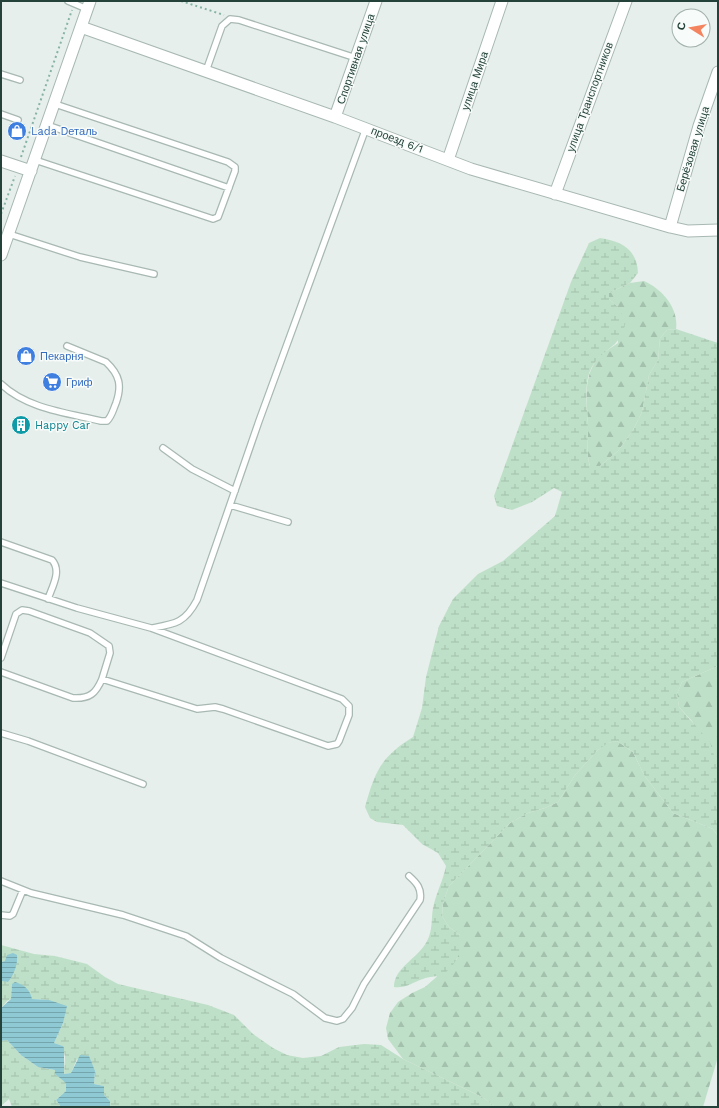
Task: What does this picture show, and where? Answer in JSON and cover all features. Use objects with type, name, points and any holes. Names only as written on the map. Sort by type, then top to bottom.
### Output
[{"type":"street","name":"Спортивная улица","points":[[336,117],[376,1]]},
{"type":"street","name":"улица Мира","points":[[448,160],[502,1]]},
{"type":"street","name":"улица Транспортников","points":[[555,194],[626,1]]},
{"type":"street","points":[[1,255],[89,5]]},
{"type":"street","name":"проезд 6/1","points":[[81,27],[336,117],[448,160],[504,179],[670,227],[688,231],[718,230]]},
{"type":"street","name":"Берёзовая улица","points":[[670,227],[699,126],[718,72]]},
{"type":"street","points":[[1,161],[31,171]]},
{"type":"lane","points":[[68,1],[89,5]]},
{"type":"lane","points":[[206,71],[222,26],[227,20],[235,19],[356,58]]},
{"type":"lane","points":[[1,74],[20,80]]},
{"type":"lane","points":[[35,160],[213,220],[218,217],[229,188],[235,168],[228,162],[55,104]]},
{"type":"lane","points":[[1,114],[18,120]]},
{"type":"lane","points":[[47,125],[229,188]]},
{"type":"lane","points":[[151,628],[178,622],[192,609],[212,561],[230,505],[366,128]]},
{"type":"lane","points":[[9,234],[80,257],[154,274]]},
{"type":"lane","points":[[1,384],[21,398],[42,407],[101,421],[107,421],[111,416],[120,389],[119,382],[111,367],[106,362],[67,346]]},
{"type":"lane","points":[[163,448],[192,469],[235,492]]},
{"type":"lane","points":[[230,505],[288,522]]},
{"type":"lane","points":[[1,542],[52,560],[57,565],[57,571],[48,599]]},
{"type":"lane","points":[[1,583],[48,599],[151,628],[342,699],[347,703],[350,709],[339,741],[333,745],[323,744],[223,709],[215,707],[197,709],[102,679]]},
{"type":"lane","points":[[1,658],[16,614],[22,610],[29,611],[90,633],[109,646],[110,653],[98,689],[94,694],[82,699],[73,698],[1,672]]},
{"type":"lane","points":[[1,733],[28,741],[143,784]]},
{"type":"lane","points":[[1,881],[49,898],[123,915],[182,934],[221,958],[293,994],[325,1018],[337,1021],[343,1019],[352,1008],[364,984],[420,900],[420,889],[417,883],[410,876]]},
{"type":"lane","points":[[1,915],[10,916],[13,914],[23,890]]},
{"type":"path","points":[[181,1],[235,19]]},
{"type":"path","points":[[1,214],[74,4]]},
{"type":"green space","points":[[600,238],[615,241],[631,252],[635,258],[638,273],[630,283],[609,293],[609,299],[617,306],[626,321],[624,329],[618,341],[596,361],[588,376],[586,394],[588,452],[590,466],[600,466],[618,451],[633,430],[642,412],[649,375],[658,360],[660,338],[667,330],[676,329],[718,343],[718,666],[682,682],[677,694],[679,707],[710,742],[718,768],[718,836],[713,829],[673,813],[644,775],[633,752],[617,741],[608,743],[598,750],[575,775],[558,802],[528,813],[510,823],[449,886],[443,903],[442,916],[449,927],[460,935],[460,947],[455,963],[442,975],[425,978],[405,986],[394,987],[395,980],[402,968],[418,953],[429,937],[434,903],[446,866],[438,853],[422,844],[403,825],[377,822],[370,818],[365,807],[376,774],[386,758],[402,744],[413,737],[422,708],[426,677],[439,626],[453,599],[478,574],[503,561],[555,516],[562,492],[554,488],[532,502],[512,510],[497,506],[494,496],[571,282],[589,243]]},
{"type":"green space","points":[[644,281],[651,284],[668,300],[675,314],[676,329],[667,330],[660,338],[658,360],[649,375],[642,412],[633,430],[618,451],[600,466],[590,466],[588,457],[588,378],[597,359],[618,343],[617,306],[609,299],[609,293],[630,283]]},
{"type":"green space","points":[[718,666],[718,768],[692,721],[679,707],[677,694],[682,682]]},
{"type":"green space","points":[[617,741],[633,752],[644,775],[673,813],[713,829],[718,836],[718,1057],[703,1107],[495,1107],[484,1098],[403,1059],[388,1039],[386,1028],[390,1013],[398,1002],[425,987],[457,959],[460,935],[449,927],[442,916],[443,903],[449,886],[510,823],[528,813],[558,802],[575,775],[598,750],[607,743]]},
{"type":"green space","points":[[1,945],[34,954],[55,956],[87,964],[118,984],[208,1005],[234,1015],[253,1034],[273,1048],[287,1055],[303,1058],[321,1056],[339,1047],[364,1044],[381,1045],[403,1059],[484,1098],[495,1107],[110,1107],[110,1101],[104,1095],[104,1086],[94,1084],[95,1071],[77,1059],[71,1073],[64,1074],[65,1057],[63,1046],[54,1043],[63,1023],[49,1000],[32,999],[12,984],[11,999],[1,1008],[1,980],[8,982],[5,961],[1,962]]},
{"type":"green space","points":[[7,1040],[21,1055],[38,1067],[55,1070],[55,1074],[66,1082],[66,1091],[56,1100],[61,1107],[12,1107],[9,1099],[1,1106],[1,1041]]},
{"type":"water","points":[[13,953],[17,955],[15,969],[8,982],[2,981],[1,962],[5,961],[7,955]]},
{"type":"water","points":[[15,982],[26,988],[32,999],[49,1000],[67,1006],[63,1023],[54,1043],[63,1046],[64,1048],[64,1074],[71,1073],[80,1055],[89,1056],[95,1071],[94,1084],[104,1086],[104,1095],[110,1101],[110,1107],[61,1107],[56,1100],[66,1091],[66,1083],[55,1074],[55,1070],[38,1067],[21,1055],[7,1040],[1,1041],[1,1008],[11,999],[12,984]]},
{"type":"place","name":"Lada Dеталь","points":[[17,131]]},
{"type":"place","name":"Пекарня","points":[[26,356]]},
{"type":"place","name":"Гриф","points":[[52,382]]},
{"type":"place","name":"Happy Car","points":[[21,425]]}]
